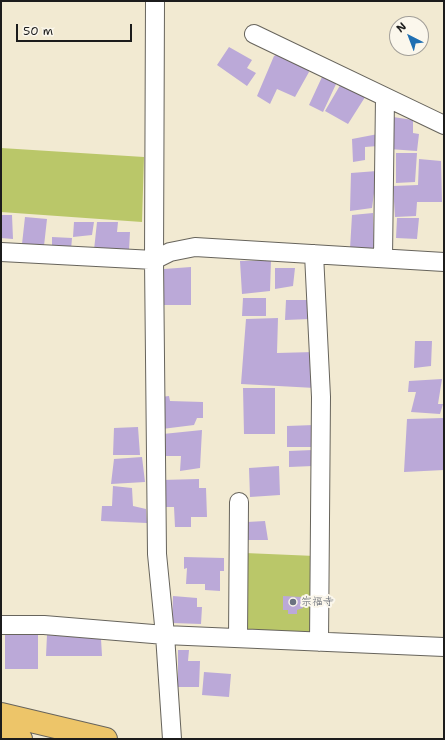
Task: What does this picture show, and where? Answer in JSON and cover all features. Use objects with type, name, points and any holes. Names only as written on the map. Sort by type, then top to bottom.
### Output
[{"type":"highway","points":[[1,714],[106,739]]},
{"type":"highway","points":[[1,734],[21,739]]},
{"type":"street","points":[[154,1],[154,260],[157,554],[165,635],[172,739]]},
{"type":"street","points":[[254,34],[444,124]]},
{"type":"street","points":[[383,258],[385,97]]},
{"type":"street","points":[[1,252],[154,260],[170,252],[196,248],[444,262]]},
{"type":"street","points":[[314,254],[321,396],[319,642]]},
{"type":"street","points":[[238,638],[239,502]]},
{"type":"street","points":[[1,625],[44,624],[165,635],[444,647]]},
{"type":"green space","points":[[1,148],[144,157],[142,222],[1,212]]},
{"type":"green space","points":[[245,553],[315,556],[311,638],[246,634]]},
{"type":"building","points":[[229,47],[252,60],[247,68],[256,73],[247,86],[217,65]]},
{"type":"building","points":[[280,53],[306,65],[309,72],[295,97],[277,89],[270,104],[257,96],[274,56]]},
{"type":"building","points":[[322,77],[337,82],[323,112],[309,105]]},
{"type":"building","points":[[342,82],[367,94],[348,124],[325,111]]},
{"type":"building","points":[[393,117],[413,120],[413,133],[419,134],[417,151],[389,149]]},
{"type":"building","points":[[378,134],[378,146],[365,147],[365,160],[353,162],[352,139]]},
{"type":"building","points":[[396,153],[417,153],[415,182],[396,183]]},
{"type":"building","points":[[419,159],[441,161],[442,202],[417,202],[416,216],[395,217],[393,186],[418,185]]},
{"type":"building","points":[[377,171],[372,208],[350,211],[351,173]]},
{"type":"building","points":[[373,213],[374,248],[350,249],[352,215]]},
{"type":"building","points":[[1,215],[12,215],[13,239],[1,238]]},
{"type":"building","points":[[25,217],[47,219],[44,246],[22,244]]},
{"type":"building","points":[[397,218],[419,218],[417,239],[396,238]]},
{"type":"building","points":[[74,222],[94,222],[92,235],[73,237]]},
{"type":"building","points":[[97,222],[118,222],[117,232],[130,232],[129,250],[94,250]]},
{"type":"building","points":[[52,237],[72,238],[71,250],[52,249]]},
{"type":"building","points":[[271,260],[270,291],[242,294],[240,261]]},
{"type":"building","points":[[191,267],[191,305],[162,305],[164,269]]},
{"type":"building","points":[[275,268],[295,268],[293,286],[275,289]]},
{"type":"building","points":[[243,298],[266,298],[266,316],[242,316]]},
{"type":"building","points":[[286,300],[310,300],[310,319],[285,320]]},
{"type":"building","points":[[278,318],[277,353],[314,352],[315,388],[241,384],[246,319]]},
{"type":"building","points":[[415,341],[432,341],[431,366],[414,368]]},
{"type":"building","points":[[442,379],[438,404],[443,404],[440,414],[411,412],[416,392],[408,392],[409,381]]},
{"type":"building","points":[[243,388],[275,388],[275,434],[244,434]]},
{"type":"building","points":[[169,396],[170,401],[203,402],[203,418],[197,418],[194,425],[162,429],[161,397]]},
{"type":"building","points":[[444,418],[444,470],[404,472],[407,419]]},
{"type":"building","points":[[314,425],[314,447],[287,447],[287,426]]},
{"type":"building","points":[[138,427],[140,455],[113,455],[114,428]]},
{"type":"building","points":[[202,430],[200,468],[180,471],[181,456],[161,456],[163,434]]},
{"type":"building","points":[[313,450],[313,466],[289,467],[289,451]]},
{"type":"building","points":[[142,457],[145,482],[111,484],[114,459]]},
{"type":"building","points":[[279,466],[280,495],[250,497],[249,468]]},
{"type":"building","points":[[199,479],[199,488],[206,488],[207,517],[191,517],[191,527],[175,527],[174,507],[161,507],[161,480]]},
{"type":"building","points":[[113,486],[132,488],[133,506],[146,509],[147,523],[101,521],[102,506],[112,506]]},
{"type":"building","points":[[265,521],[268,540],[246,540],[247,522]]},
{"type":"building","points":[[184,557],[224,558],[224,571],[220,571],[220,591],[205,590],[205,584],[186,584],[187,568],[184,569]]},
{"type":"building","points":[[173,596],[197,598],[197,607],[202,607],[201,624],[172,623]]},
{"type":"building","name":"宗福寺","points":[[283,596],[303,597],[303,608],[297,610],[297,614],[288,614],[288,610],[283,610]]},
{"type":"building","points":[[5,633],[38,633],[38,669],[5,669]]},
{"type":"building","points":[[47,635],[101,639],[102,656],[46,656]]},
{"type":"building","points":[[178,650],[189,650],[188,661],[200,661],[199,687],[178,687]]},
{"type":"building","points":[[204,672],[231,674],[229,697],[202,695]]},
{"type":"place","name":"宗福寺","points":[[293,602]]}]
